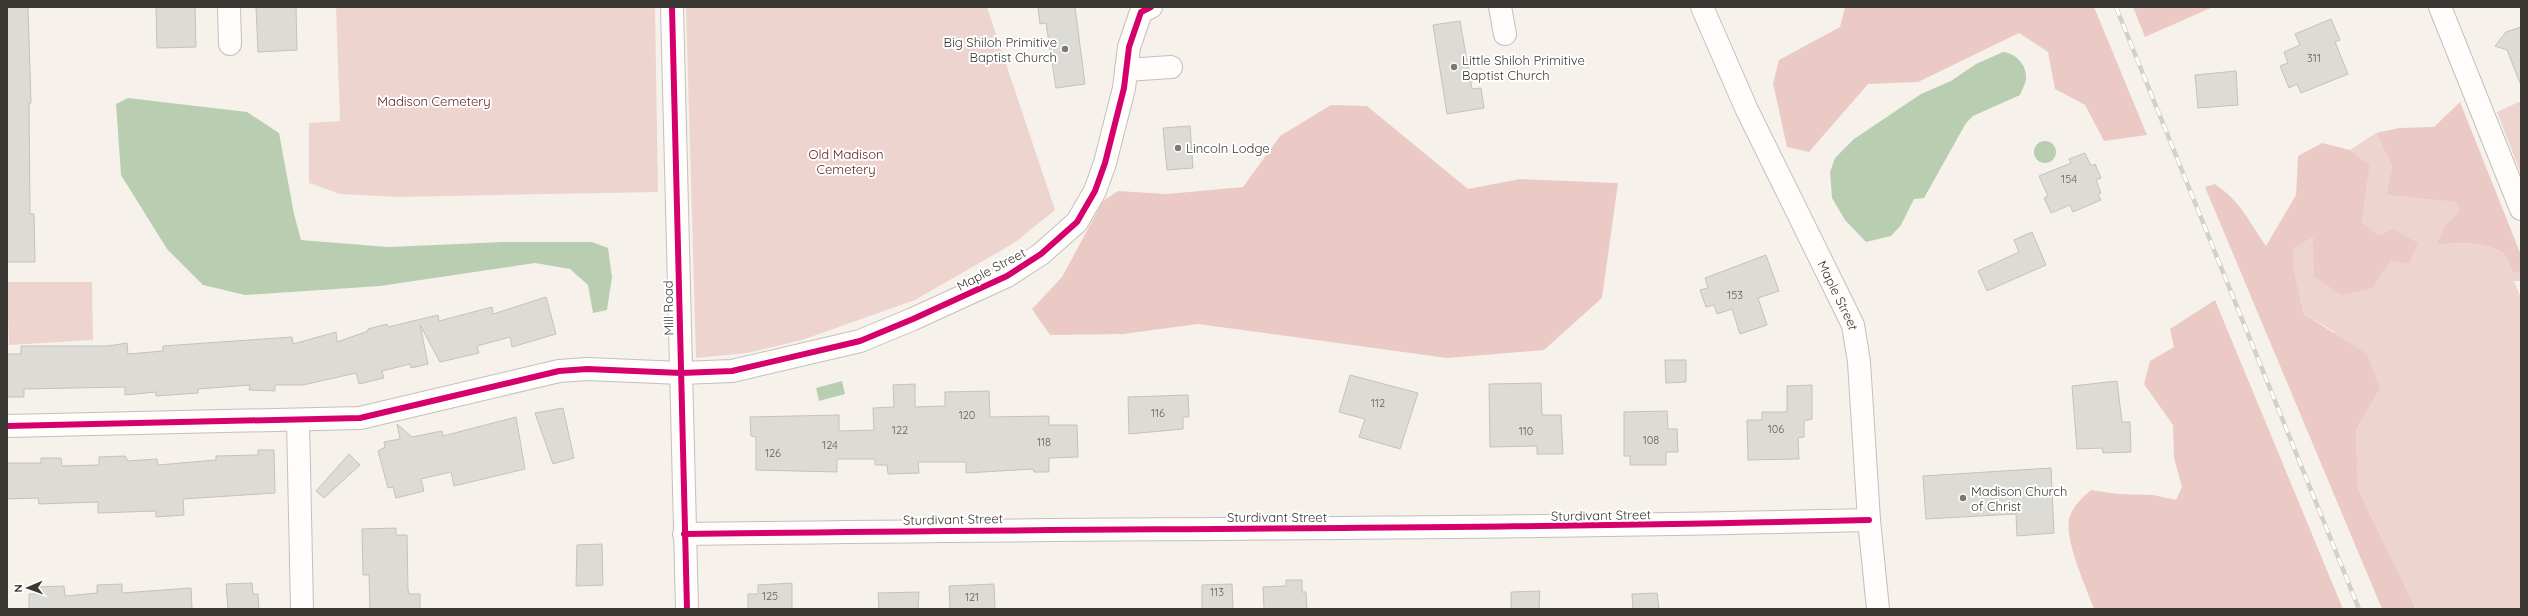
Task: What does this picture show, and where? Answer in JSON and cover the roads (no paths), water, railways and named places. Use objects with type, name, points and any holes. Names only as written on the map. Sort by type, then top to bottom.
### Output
[{"type":"street","points":[[229,7],[230,44]]},
{"type":"street","name":"Mill Road","points":[[672,7],[687,609]]},
{"type":"street","name":"Maple Street","points":[[7,426],[360,418],[559,371],[587,369],[681,373],[732,371],[860,341],[1007,276],[1041,254],[1077,222],[1095,191],[1105,163],[1126,70],[1129,47],[1141,12],[1151,7]]},
{"type":"street","points":[[1500,7],[1505,34]]},
{"type":"street","name":"Maple Street","points":[[1702,7],[1747,110],[1853,326],[1860,362],[1870,520],[1878,609]]},
{"type":"street","points":[[2440,7],[2484,121],[2521,210]]},
{"type":"street","points":[[1126,70],[1171,67]]},
{"type":"street","points":[[298,420],[302,609]]},
{"type":"street","name":"Sturdivant Street","points":[[684,534],[1088,528],[1599,527],[1870,520]]},
{"type":"railway","points":[[2116,7],[2359,609]]},
{"type":"place","name":"Big Shiloh Primitive Baptist Church","points":[[1065,49]]},
{"type":"place","name":"Little Shiloh Primitive Baptist Church","points":[[1454,67]]},
{"type":"place","name":"Lincoln Lodge","points":[[1178,148]]},
{"type":"place","name":"Madison Church of Christ","points":[[1963,498]]},
{"type":"park label","name":"Madison Cemetery","points":[[434,101]]},
{"type":"park label","name":"Old Madison Cemetery","points":[[846,162]]}]
